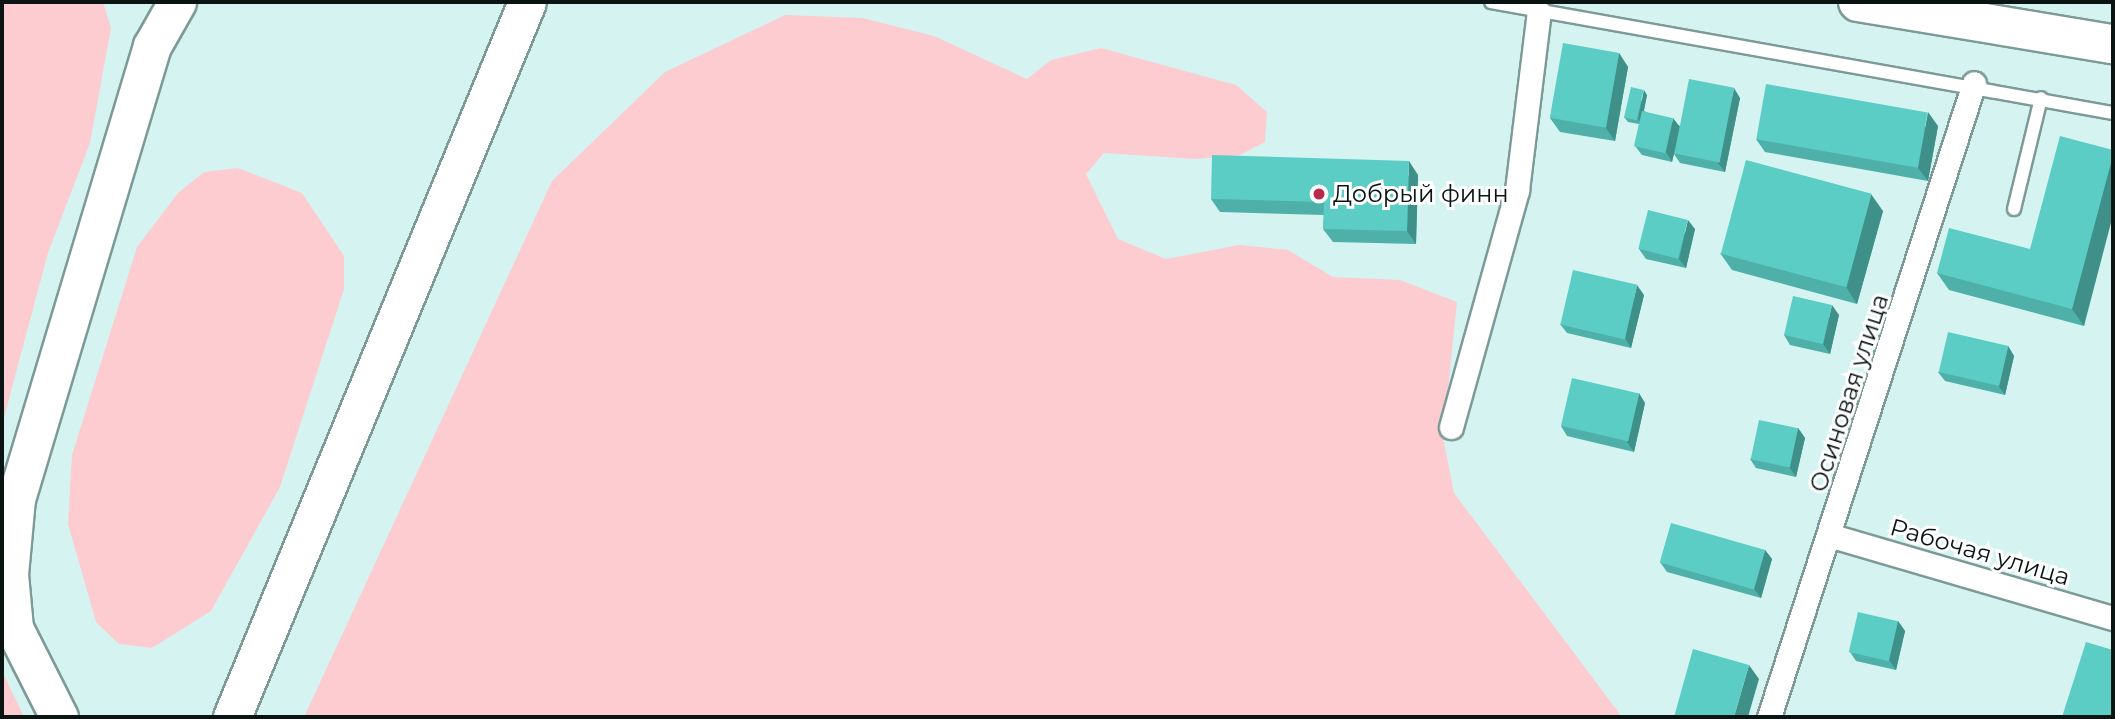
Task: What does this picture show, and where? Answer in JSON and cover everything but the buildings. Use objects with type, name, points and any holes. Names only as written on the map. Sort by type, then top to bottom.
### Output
[{"type":"highway","points":[[1858,2],[2113,44]]},
{"type":"main road","points":[[59,717],[13,628],[9,574],[16,499],[152,46],[155,2]]},
{"type":"main road","points":[[152,46],[177,2]]},
{"type":"main road","points":[[232,717],[523,10]]},
{"type":"street","points":[[1451,427],[1517,190],[1539,12]]},
{"type":"street","name":"Осиновая улица","points":[[1769,717],[1832,537],[1974,83]]},
{"type":"street","name":"Рабочая улица","points":[[1832,537],[2113,618]]},
{"type":"lane","points":[[1491,2],[1825,65],[1974,83],[2113,113]]},
{"type":"lane","points":[[2014,209],[2041,98]]},
{"type":"shaded area","points":[[2,2],[103,2],[111,28],[90,143],[48,253],[2,425]]},
{"type":"shaded area","points":[[785,15],[862,18],[934,36],[1027,79],[1051,60],[1101,48],[1236,85],[1267,112],[1265,142],[1240,155],[1195,159],[1104,153],[1086,174],[1118,239],[1166,259],[1239,245],[1288,250],[1333,277],[1400,280],[1457,302],[1443,437],[1454,493],[1622,717],[304,717],[552,181],[665,72]]},
{"type":"shaded area","points":[[238,168],[302,193],[344,256],[344,289],[280,487],[211,611],[152,648],[119,644],[96,622],[68,524],[72,455],[137,247],[178,193],[204,172]]},
{"type":"shaded area","points":[[2,671],[24,717],[2,717]]},
{"type":"place","name":"Добрый финн","points":[[1319,194]]}]
